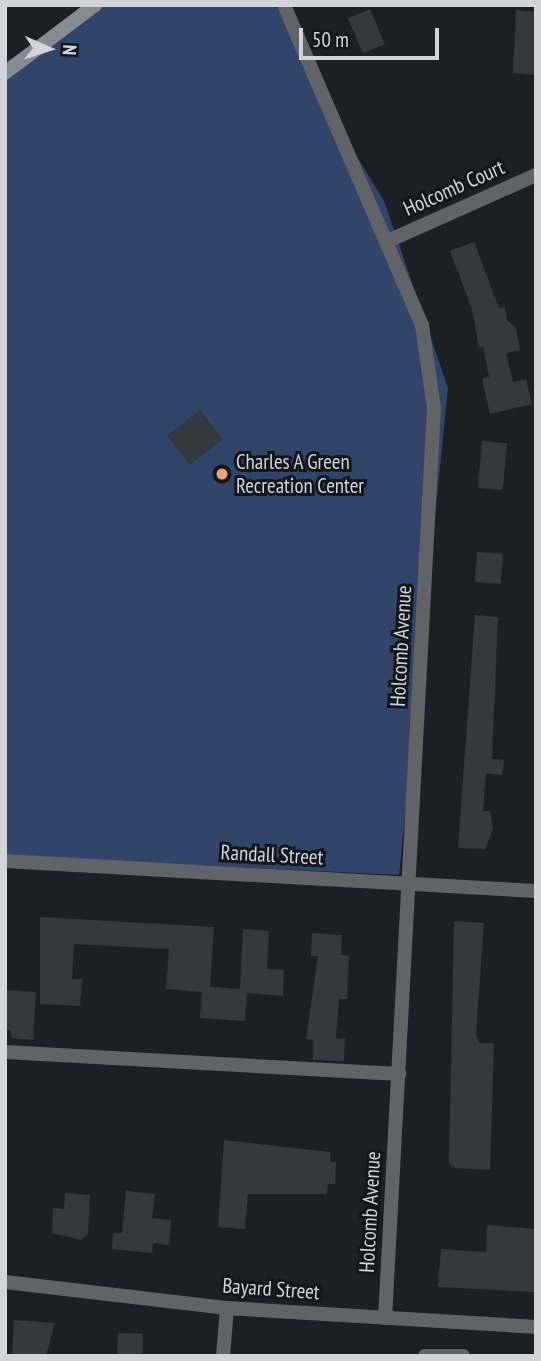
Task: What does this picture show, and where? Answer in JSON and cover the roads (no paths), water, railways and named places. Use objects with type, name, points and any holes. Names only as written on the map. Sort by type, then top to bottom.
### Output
[{"type":"street","points":[[5,73],[96,5]]},
{"type":"street","name":"Holcomb Avenue","points":[[284,5],[390,240],[422,325],[434,408],[385,1318]]},
{"type":"street","name":"Holcomb Court","points":[[390,240],[536,174]]},
{"type":"street","name":"Randall Street","points":[[5,861],[536,891]]},
{"type":"street","points":[[5,1052],[399,1074]]},
{"type":"street","name":"Bayard Street","points":[[5,1282],[227,1308],[536,1327]]},
{"type":"street","points":[[223,1356],[227,1308]]},
{"type":"street","points":[[425,1356],[435,1352],[463,1356]]},
{"type":"place","name":"Charles A Green Recreation Center","points":[[222,474]]}]
